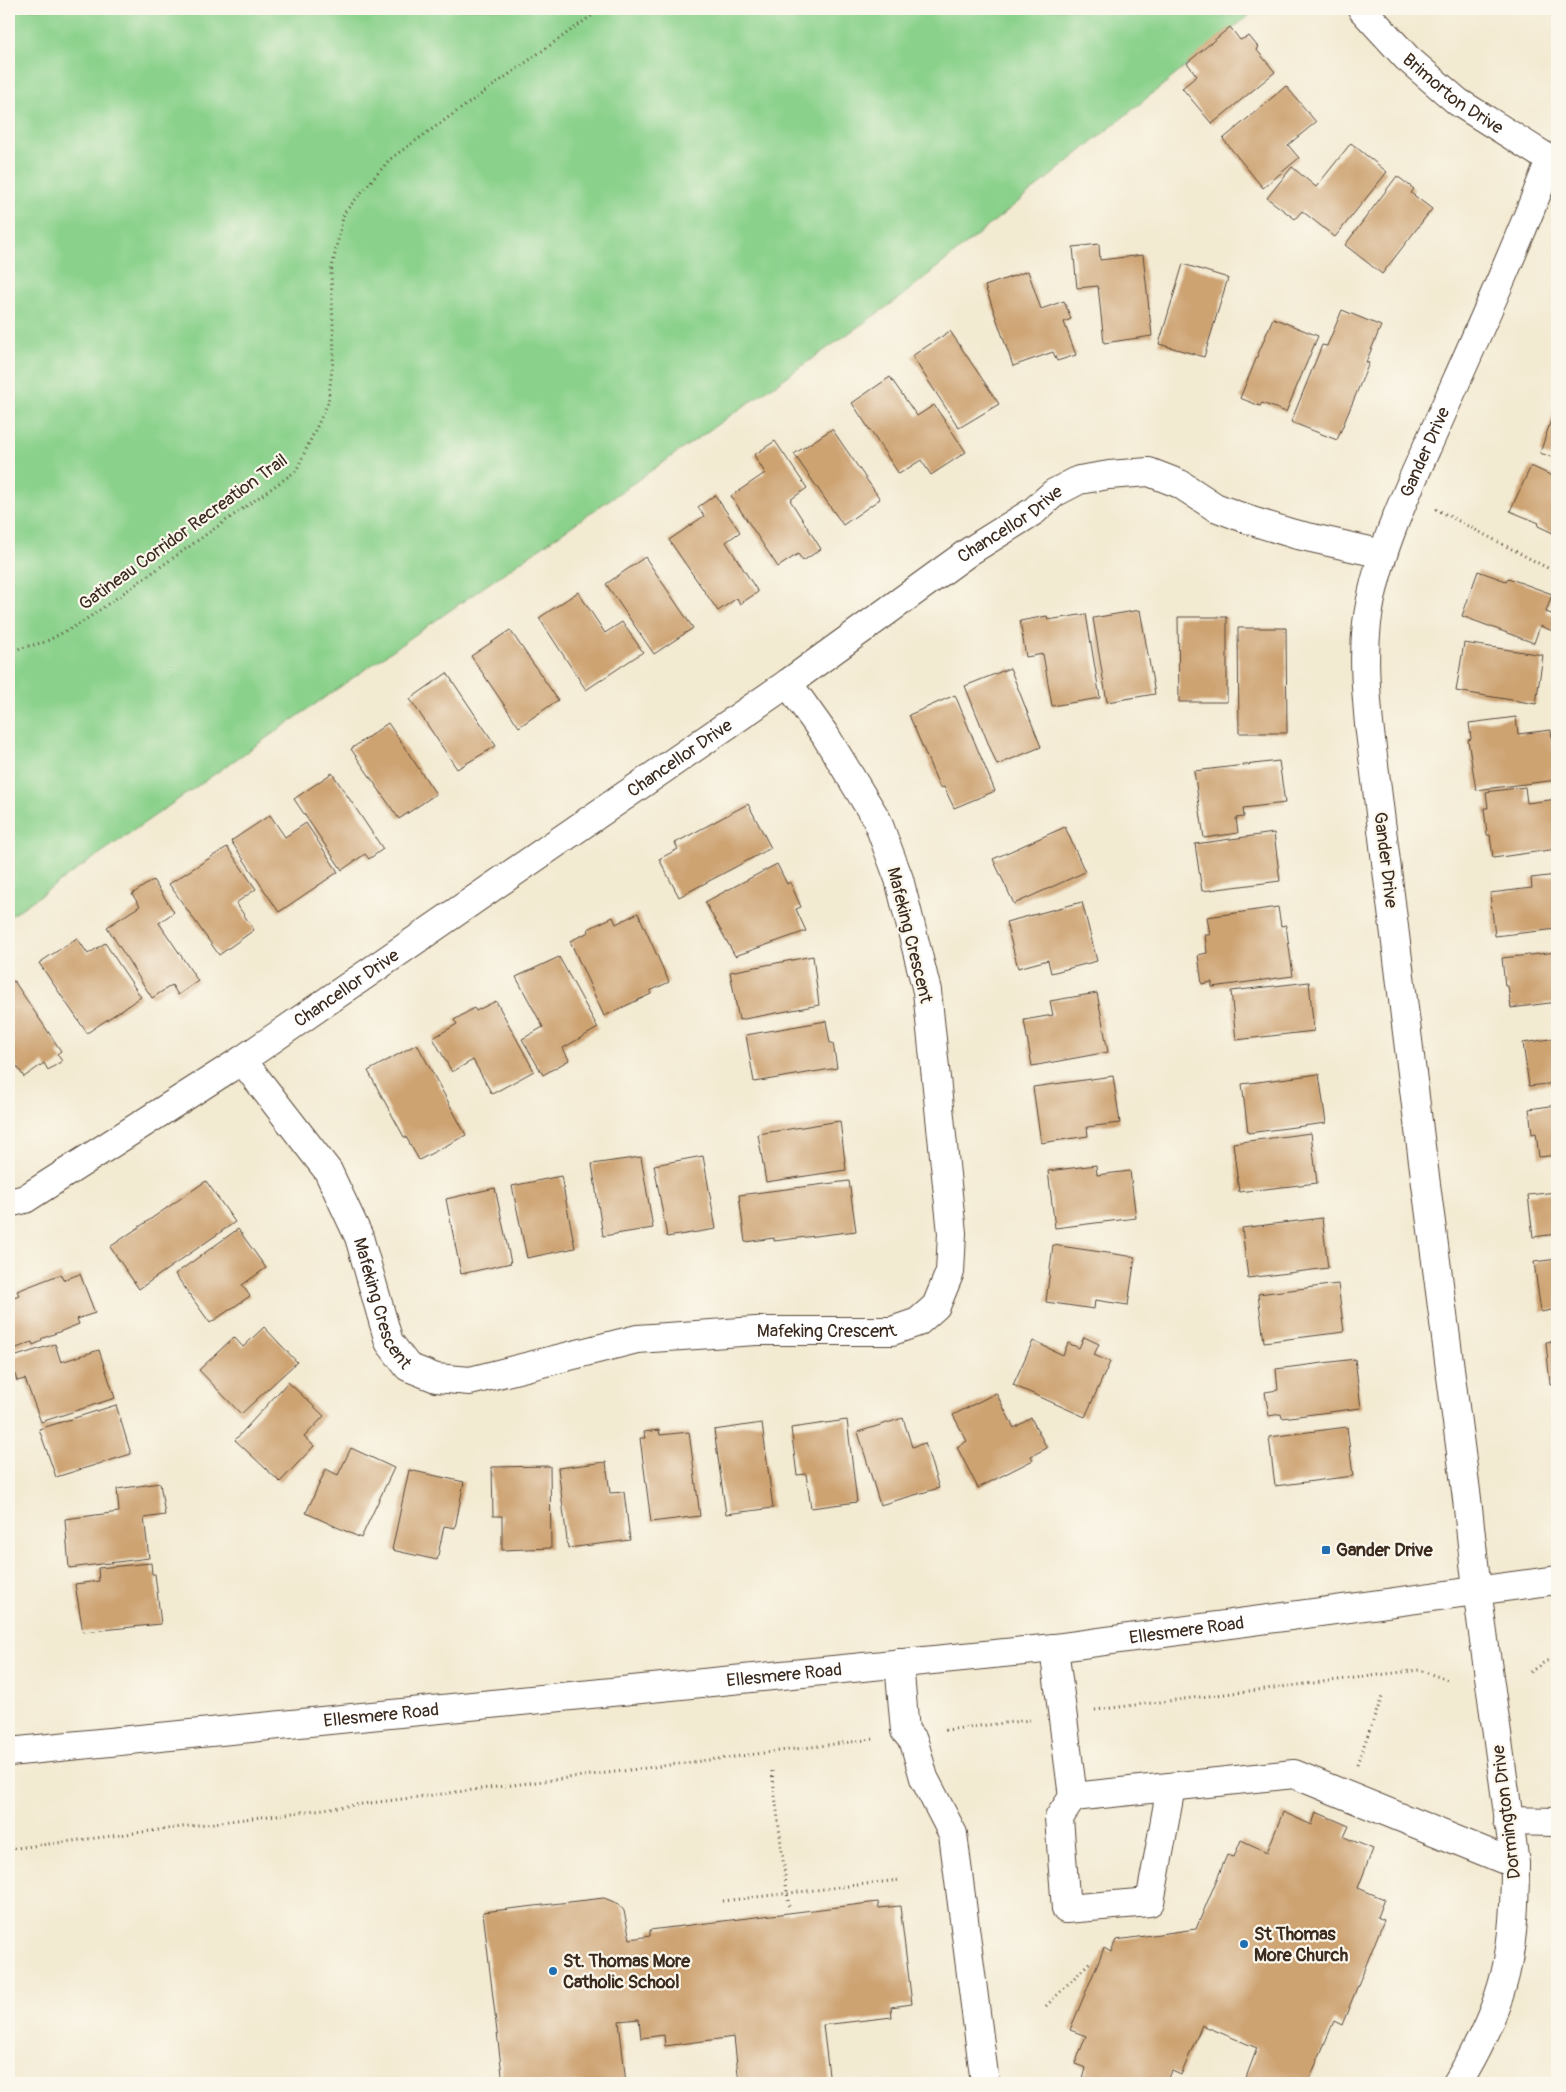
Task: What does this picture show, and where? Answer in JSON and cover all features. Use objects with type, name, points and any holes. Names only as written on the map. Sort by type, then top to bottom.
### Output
[{"type":"street","name":"Brimorton Drive","points":[[1362,9],[1407,58],[1458,102],[1554,162]]},
{"type":"street","name":"Gander Drive","points":[[1477,1590],[1468,1499],[1421,1146],[1370,734],[1364,666],[1367,622],[1383,554],[1407,493],[1554,162]]},
{"type":"street","name":"Chancellor Drive","points":[[9,1203],[25,1199],[242,1060],[788,683],[970,551],[1034,511],[1054,493],[1079,480],[1109,475],[1148,472],[1180,484],[1215,507],[1252,521],[1294,534],[1383,554]]},
{"type":"street","name":"Mafeking Crescent","points":[[242,1060],[328,1171],[359,1237],[389,1342],[408,1367],[436,1378],[470,1381],[637,1340],[756,1331],[892,1331],[918,1322],[936,1306],[950,1272],[952,1234],[927,991],[899,879],[877,820],[824,735],[788,683]]},
{"type":"street","name":"Ellesmere Road","points":[[9,1752],[1054,1648],[1557,1580]]},
{"type":"street","name":"Dormington Drive","points":[[1457,2083],[1470,2064],[1502,1986],[1514,1902],[1515,1864],[1477,1590]]},
{"type":"street","points":[[1054,1648],[1073,1797],[1059,1818],[1066,1909],[1150,1902],[1171,1787]]},
{"type":"street","points":[[899,1663],[905,1730],[914,1742],[924,1778],[953,1834],[985,2083]]},
{"type":"street","points":[[1073,1797],[1294,1774],[1515,1864]]},
{"type":"street","points":[[1508,1821],[1557,1822]]},
{"type":"path","name":"Gatineau Corridor Recreation Trail","points":[[9,651],[45,642],[81,623],[296,471],[328,403],[334,352],[332,272],[344,213],[390,158],[601,9]]},
{"type":"path","points":[[1407,493],[1557,574]]},
{"type":"path","points":[[1530,1672],[1546,1661],[1557,1659]]},
{"type":"path","points":[[9,1849],[873,1739],[914,1742],[935,1732],[954,1729],[1032,1720],[1064,1724],[1087,1711],[1419,1670],[1448,1680]]},
{"type":"path","points":[[1346,1795],[1382,1697]]},
{"type":"path","points":[[772,1771],[789,1908]]},
{"type":"path","points":[[723,1901],[899,1880]]},
{"type":"path","points":[[1046,2006],[1090,1962]]},
{"type":"green space","points":[[9,9],[1257,9],[898,299],[9,917]]},
{"type":"building","points":[[1544,9],[1557,9],[1557,16]]},
{"type":"building","points":[[1230,27],[1240,40],[1249,36],[1258,47],[1256,49],[1275,72],[1212,124],[1182,88],[1197,76],[1187,63]]},
{"type":"building","points":[[1286,86],[1316,122],[1288,145],[1299,158],[1263,188],[1223,139]]},
{"type":"building","points":[[1351,143],[1387,172],[1335,237],[1302,211],[1295,219],[1267,198],[1292,167],[1316,187]]},
{"type":"building","points":[[1397,176],[1414,189],[1411,193],[1432,209],[1382,274],[1345,245]]},
{"type":"building","points":[[1099,244],[1100,260],[1143,255],[1152,336],[1104,343],[1098,286],[1077,288],[1073,247]]},
{"type":"building","points":[[1183,264],[1228,278],[1204,357],[1159,344]]},
{"type":"building","points":[[1028,271],[1041,309],[1064,301],[1071,319],[1064,322],[1076,355],[1057,361],[1053,352],[1013,366],[985,286]]},
{"type":"building","points":[[1342,310],[1381,326],[1366,362],[1369,363],[1337,440],[1291,422],[1322,345],[1327,346]]},
{"type":"building","points":[[1273,318],[1318,336],[1286,412],[1262,403],[1260,406],[1240,398]]},
{"type":"building","points":[[950,331],[999,404],[959,428],[912,356]]},
{"type":"building","points":[[890,377],[917,416],[934,405],[966,452],[931,475],[921,460],[899,474],[852,403]]},
{"type":"building","points":[[1557,402],[1557,459],[1540,453]]},
{"type":"building","points":[[832,429],[880,499],[843,525],[794,454]]},
{"type":"building","points":[[775,441],[807,488],[790,500],[821,549],[803,561],[798,554],[778,567],[731,496],[765,473],[754,455]]},
{"type":"building","points":[[1531,466],[1557,478],[1557,535],[1538,526],[1539,523],[1510,511]]},
{"type":"building","points":[[715,495],[740,532],[726,542],[758,592],[740,604],[737,598],[718,611],[669,540],[704,516],[698,507]]},
{"type":"building","points":[[645,557],[693,628],[654,654],[606,584]]},
{"type":"building","points":[[1478,571],[1506,581],[1508,578],[1552,594],[1546,612],[1557,616],[1553,631],[1540,626],[1534,643],[1462,616]]},
{"type":"building","points":[[578,592],[605,633],[622,622],[643,652],[586,690],[539,618]]},
{"type":"building","points":[[1140,610],[1155,694],[1107,702],[1093,618]]},
{"type":"building","points":[[1086,614],[1100,698],[1052,706],[1043,654],[1026,657],[1020,621],[1047,616],[1048,620]]},
{"type":"building","points":[[1178,617],[1227,617],[1227,702],[1179,702]]},
{"type":"building","points":[[1238,628],[1286,628],[1287,733],[1239,733]]},
{"type":"building","points":[[510,630],[558,700],[519,727],[471,656]]},
{"type":"building","points":[[1464,643],[1543,655],[1536,704],[1456,691]]},
{"type":"building","points":[[1010,668],[1041,747],[997,765],[965,686]]},
{"type":"building","points":[[447,673],[496,746],[457,769],[410,699]]},
{"type":"building","points":[[955,695],[995,791],[954,808],[944,787],[940,788],[909,715]]},
{"type":"building","points":[[1516,717],[1518,734],[1551,730],[1557,780],[1476,790],[1468,740],[1471,739],[1469,723]]},
{"type":"building","points":[[388,723],[436,794],[399,819],[351,749]]},
{"type":"building","points":[[1279,761],[1285,803],[1243,808],[1244,817],[1236,818],[1238,833],[1204,838],[1194,771]]},
{"type":"building","points":[[332,773],[383,849],[369,859],[365,854],[342,870],[294,799]]},
{"type":"building","points":[[1525,787],[1527,803],[1557,799],[1557,849],[1493,858],[1490,835],[1487,835],[1484,808],[1488,808],[1486,792]]},
{"type":"building","points":[[748,804],[771,848],[679,897],[659,859],[678,849],[675,843]]},
{"type":"building","points":[[270,815],[285,837],[306,823],[338,872],[279,912],[231,841]]},
{"type":"building","points":[[1065,827],[1085,872],[1014,904],[993,859]]},
{"type":"building","points":[[1274,833],[1280,881],[1202,891],[1195,844]]},
{"type":"building","points":[[227,847],[256,889],[236,903],[254,930],[219,955],[169,884]]},
{"type":"building","points":[[777,864],[787,884],[790,882],[801,907],[796,909],[806,931],[735,956],[705,902]]},
{"type":"building","points":[[1557,875],[1557,929],[1495,936],[1490,893],[1532,888],[1531,878]]},
{"type":"building","points":[[153,880],[174,912],[159,923],[198,981],[178,995],[172,985],[152,998],[107,927],[140,906],[132,894]]},
{"type":"building","points":[[1082,902],[1097,961],[1051,973],[1048,960],[1018,968],[1006,922]]},
{"type":"building","points":[[1278,907],[1281,926],[1286,925],[1293,976],[1212,987],[1212,982],[1202,984],[1198,955],[1207,953],[1205,935],[1210,935],[1207,917]]},
{"type":"building","points":[[638,913],[669,982],[650,991],[651,994],[604,1016],[570,941],[589,932],[588,929],[613,917],[616,924]]},
{"type":"building","points":[[77,938],[88,954],[105,943],[141,997],[87,1033],[39,963]]},
{"type":"building","points":[[1557,952],[1557,1002],[1511,1008],[1508,986],[1505,986],[1502,958]]},
{"type":"building","points":[[813,956],[819,1005],[739,1020],[730,972]]},
{"type":"building","points":[[559,957],[598,1028],[563,1048],[569,1060],[543,1075],[522,1039],[543,1027],[516,977]]},
{"type":"building","points":[[14,981],[61,1051],[57,1054],[62,1061],[48,1070],[44,1063],[24,1077],[9,1054],[9,984]]},
{"type":"building","points":[[1309,982],[1314,1031],[1236,1040],[1231,991]]},
{"type":"building","points":[[1097,993],[1108,1052],[1032,1066],[1024,1020],[1053,1015],[1050,1001]]},
{"type":"building","points":[[496,1001],[534,1071],[492,1094],[473,1060],[452,1072],[433,1038],[457,1024],[454,1020],[474,1008],[476,1011]]},
{"type":"building","points":[[826,1021],[830,1043],[833,1043],[837,1068],[754,1082],[746,1035]]},
{"type":"building","points":[[1557,1038],[1557,1083],[1529,1086],[1523,1043]]},
{"type":"building","points":[[417,1044],[466,1135],[419,1160],[406,1137],[404,1137],[368,1071]]},
{"type":"building","points":[[1319,1074],[1326,1123],[1248,1133],[1242,1084]]},
{"type":"building","points":[[1113,1076],[1120,1123],[1087,1127],[1088,1136],[1041,1143],[1033,1087]]},
{"type":"building","points":[[1557,1105],[1557,1155],[1539,1157],[1536,1133],[1532,1134],[1529,1109]]},
{"type":"building","points":[[840,1121],[846,1170],[766,1182],[758,1134]]},
{"type":"building","points":[[1311,1133],[1317,1183],[1239,1192],[1233,1143]]},
{"type":"building","points":[[703,1156],[716,1229],[667,1237],[654,1165]]},
{"type":"building","points":[[641,1157],[653,1228],[603,1236],[592,1164]]},
{"type":"building","points":[[1096,1165],[1097,1175],[1130,1171],[1136,1218],[1055,1228],[1048,1171]]},
{"type":"building","points":[[561,1176],[575,1248],[527,1258],[512,1186]]},
{"type":"building","points":[[206,1181],[235,1222],[139,1289],[110,1247]]},
{"type":"building","points":[[849,1181],[856,1231],[774,1241],[774,1238],[745,1242],[739,1195]]},
{"type":"building","points":[[495,1188],[511,1263],[461,1274],[446,1199]]},
{"type":"building","points":[[1557,1192],[1557,1234],[1533,1237],[1528,1195]]},
{"type":"building","points":[[1322,1218],[1328,1268],[1248,1278],[1242,1228]]},
{"type":"building","points":[[238,1229],[266,1268],[242,1285],[250,1296],[210,1323],[175,1274]]},
{"type":"building","points":[[1053,1245],[1135,1257],[1128,1305],[1095,1300],[1094,1309],[1046,1302]]},
{"type":"building","points":[[1557,1259],[1557,1309],[1541,1312],[1534,1262]]},
{"type":"building","points":[[61,1274],[63,1280],[80,1274],[95,1313],[77,1319],[79,1324],[41,1339],[42,1341],[33,1345],[32,1342],[9,1351],[9,1299],[19,1295],[17,1291]]},
{"type":"building","points":[[1338,1284],[1344,1332],[1264,1342],[1258,1294]]},
{"type":"building","points":[[264,1327],[297,1362],[241,1414],[199,1370],[234,1337],[243,1347]]},
{"type":"building","points":[[1084,1337],[1099,1344],[1094,1355],[1110,1362],[1085,1417],[1013,1385],[1033,1341],[1063,1355],[1068,1343],[1079,1348]]},
{"type":"building","points":[[1557,1341],[1557,1384],[1550,1385],[1546,1342]]},
{"type":"building","points":[[55,1344],[61,1362],[99,1350],[115,1398],[41,1422],[25,1379],[17,1381],[10,1358]]},
{"type":"building","points":[[1355,1359],[1361,1408],[1282,1418],[1281,1414],[1269,1416],[1265,1392],[1278,1390],[1276,1369]]},
{"type":"building","points":[[288,1382],[324,1416],[304,1437],[314,1446],[280,1482],[235,1440]]},
{"type":"building","points":[[996,1393],[1014,1428],[1031,1418],[1047,1448],[1031,1456],[1033,1460],[978,1488],[957,1447],[967,1441],[953,1415]]},
{"type":"building","points":[[116,1405],[131,1454],[56,1477],[39,1429]]},
{"type":"building","points":[[903,1418],[912,1447],[925,1443],[939,1488],[880,1505],[858,1432]]},
{"type":"building","points":[[847,1420],[857,1502],[811,1508],[806,1474],[797,1475],[791,1428]]},
{"type":"building","points":[[762,1423],[773,1508],[726,1514],[714,1430]]},
{"type":"building","points":[[1347,1427],[1353,1476],[1275,1486],[1269,1437]]},
{"type":"building","points":[[659,1430],[660,1435],[689,1432],[700,1516],[651,1522],[640,1438],[645,1438],[644,1432]]},
{"type":"building","points":[[351,1448],[394,1468],[361,1538],[306,1513],[326,1469],[338,1475]]},
{"type":"building","points":[[606,1462],[610,1493],[624,1492],[630,1540],[568,1548],[558,1468]]},
{"type":"building","points":[[550,1466],[551,1548],[502,1550],[502,1516],[493,1516],[492,1467]]},
{"type":"building","points":[[409,1470],[464,1482],[455,1528],[444,1526],[437,1560],[392,1550]]},
{"type":"building","points":[[160,1483],[165,1515],[144,1518],[149,1558],[69,1568],[65,1519],[119,1512],[117,1489]]},
{"type":"building","points":[[151,1563],[152,1574],[155,1574],[161,1624],[83,1632],[75,1584],[99,1581],[98,1568]]},
{"type":"building","name":"St Thomas More Church","points":[[1283,1812],[1312,1825],[1316,1812],[1349,1826],[1344,1837],[1373,1849],[1358,1888],[1384,1899],[1377,1917],[1384,1920],[1342,2025],[1334,2021],[1308,2083],[1244,2083],[1257,2048],[1202,2025],[1181,2075],[1172,2071],[1167,2083],[1082,2083],[1086,2068],[1075,2064],[1086,2036],[1070,2030],[1104,1948],[1111,1952],[1116,1940],[1196,1929],[1227,1855],[1234,1857],[1241,1840],[1267,1852]]},
{"type":"building","points":[[604,1898],[619,1904],[624,1911],[630,1939],[650,1936],[650,1930],[878,1902],[879,1908],[900,1906],[912,2004],[891,2007],[892,2017],[823,2025],[830,2083],[739,2083],[734,2037],[665,2046],[664,2035],[641,2038],[639,2019],[619,2021],[626,2083],[503,2083],[483,1912]]},
{"type":"place","name":"Gander Drive","points":[[1326,1550]]},
{"type":"place","name":"St Thomas More Church","points":[[1244,1944]]},
{"type":"place","name":"St. Thomas More Catholic School","points":[[553,1971]]}]
